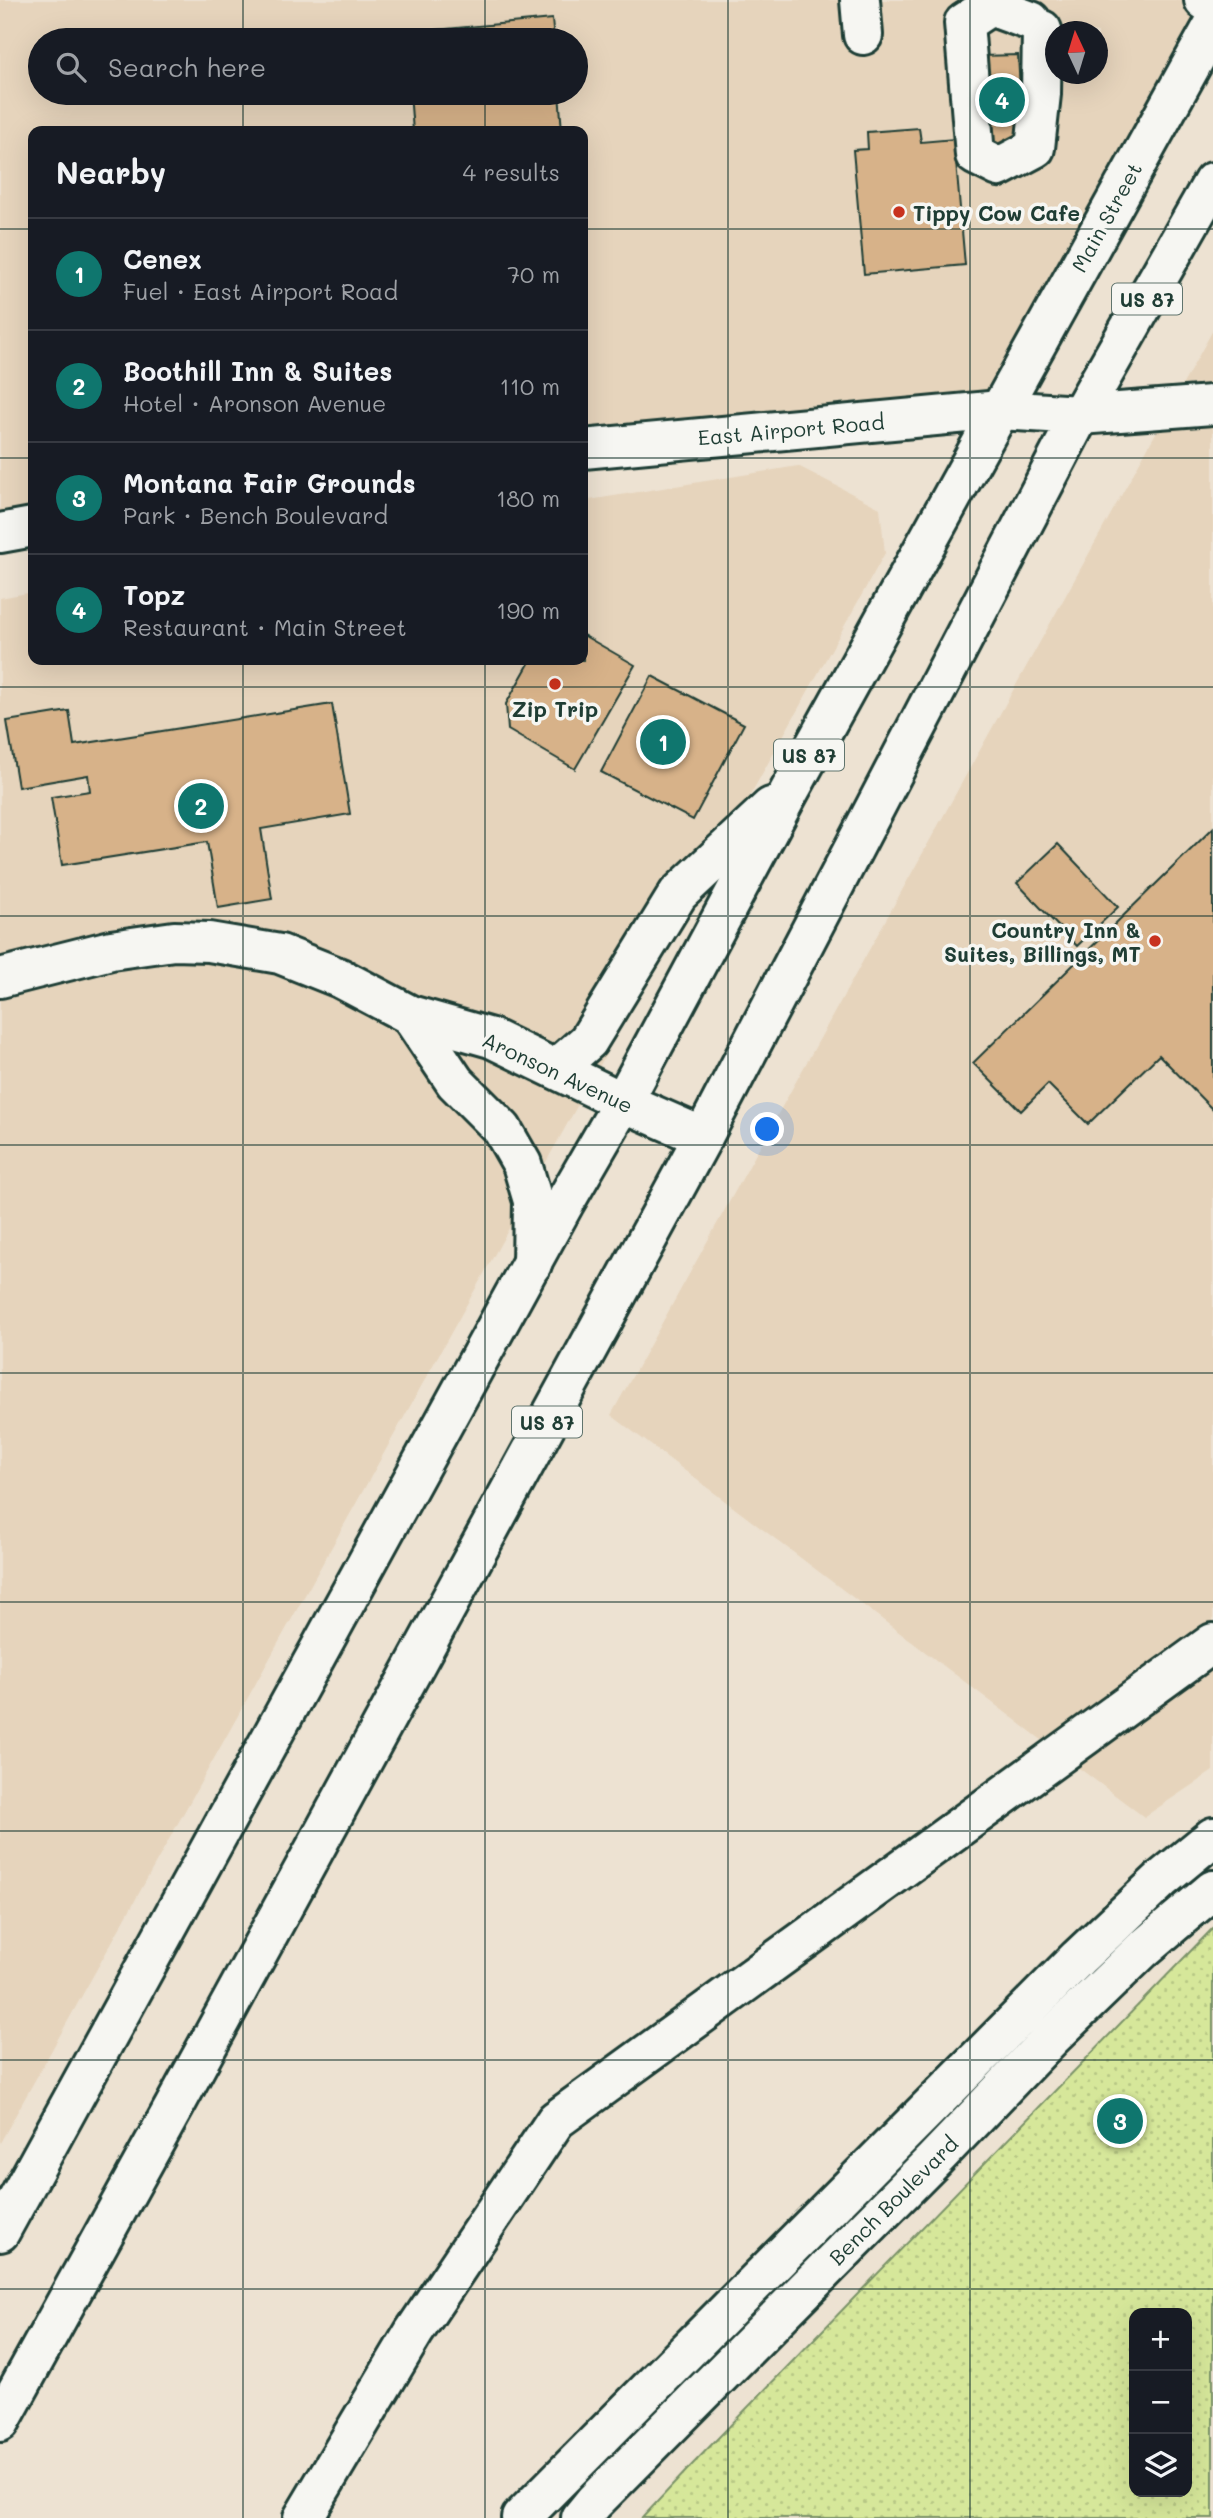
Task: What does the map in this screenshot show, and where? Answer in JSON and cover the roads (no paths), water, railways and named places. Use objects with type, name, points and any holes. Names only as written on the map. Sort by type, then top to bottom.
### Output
[{"type":"main road","points":[[1204,0],[1213,6]]},
{"type":"main road","name":"Main Street","points":[[1000,410],[1213,26]]},
{"type":"main road","name":"US 87","points":[[0,2422],[703,1137],[1080,415],[1213,182]]},
{"type":"main road","name":"East Airport Road","points":[[588,449],[1000,410],[1080,415],[1212,405]]},
{"type":"main road","name":"US 87","points":[[0,2232],[623,1102],[789,792],[1000,410]]},
{"type":"main road","points":[[0,533],[28,528]]},
{"type":"main road","points":[[556,1069],[587,1041],[678,894],[722,850],[789,792]]},
{"type":"main road","name":"Aronson Avenue","points":[[0,978],[111,950],[174,941],[209,942],[280,954],[340,978],[410,1015],[491,1038],[623,1102],[703,1137]]},
{"type":"main road","name":"Aronson Avenue","points":[[410,1015],[455,1082],[502,1129],[522,1164],[533,1201],[532,1264]]},
{"type":"main road","points":[[303,2518],[414,2332],[556,2120],[1213,1643]]},
{"type":"main road","points":[[521,2518],[1078,1958],[1163,1878],[1213,1837]]},
{"type":"main road","name":"Bench Boulevard","points":[[580,2518],[1051,2038],[1142,1950],[1213,1890]]},
{"type":"place","name":"Topz","points":[[1002,100]]},
{"type":"place","name":"Tippy Cow Cafe","points":[[899,212]]},
{"type":"place","name":"Zip Trip","points":[[555,684]]},
{"type":"place","name":"Cenex","points":[[663,742]]},
{"type":"place","name":"Boothill Inn & Suites","points":[[201,806]]},
{"type":"place","name":"Country Inn & Suites, Billings, MT","points":[[1155,941]]},
{"type":"place","name":"Montana Fair Grounds","points":[[1120,2121]]}]
